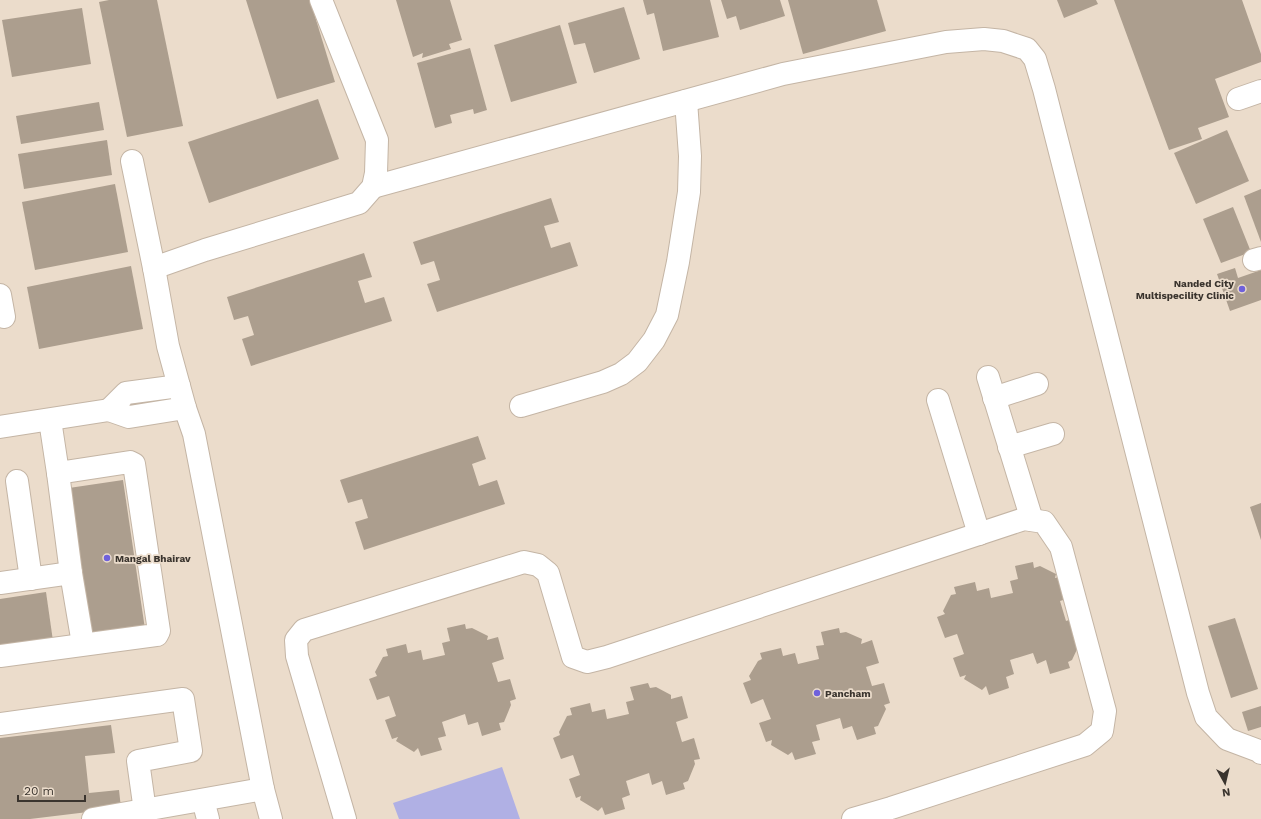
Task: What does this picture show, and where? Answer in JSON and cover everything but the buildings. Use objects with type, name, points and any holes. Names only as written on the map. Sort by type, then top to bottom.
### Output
[{"type":"street","points":[[321,0],[376,140],[376,173],[373,188]]},
{"type":"street","points":[[154,268],[205,250],[359,203],[373,188],[783,74],[946,42],[984,39],[1003,41],[1027,49],[1035,59],[1044,89],[1198,693],[1206,717],[1227,739],[1261,753]]},
{"type":"street","points":[[1238,99],[1261,91]]},
{"type":"street","points":[[520,406],[609,380],[621,374],[637,362],[654,340],[667,315],[678,262],[689,192],[690,156],[686,101]]},
{"type":"street","points":[[132,162],[154,268],[168,346],[185,408],[194,434],[263,789],[271,819]]},
{"type":"street","points":[[0,295],[4,317]]},
{"type":"street","points":[[988,377],[1032,520]]},
{"type":"street","points":[[994,398],[1037,384]]},
{"type":"street","points":[[109,410],[126,393],[179,386]]},
{"type":"street","points":[[938,400],[979,534]]},
{"type":"street","points":[[0,427],[109,410],[129,417],[185,408]]},
{"type":"street","points":[[50,420],[71,573],[83,644]]},
{"type":"street","points":[[1009,447],[1053,434]]},
{"type":"street","points":[[0,656],[157,635],[159,632],[134,464],[130,462],[58,473]]},
{"type":"street","points":[[17,481],[31,579]]},
{"type":"street","points":[[345,819],[297,656],[296,640],[304,630],[524,562],[538,565],[548,573],[573,657],[587,662],[607,657],[1024,519],[1044,522],[1061,547],[1106,711],[1102,731],[1085,745],[853,819]]},
{"type":"street","points":[[0,583],[71,573]]},
{"type":"street","points":[[0,724],[184,699],[191,751],[138,761],[145,811]]},
{"type":"street","points":[[93,819],[145,811],[205,809],[263,789]]},
{"type":"shaded area","points":[[502,767],[520,819],[399,819],[393,803]]},
{"type":"place","name":"Nanded City Multispecility Clinic","points":[[1242,289]]},
{"type":"place","name":"Mangal Bhairav","points":[[107,558]]},
{"type":"place","name":"Pancham","points":[[817,693]]}]
